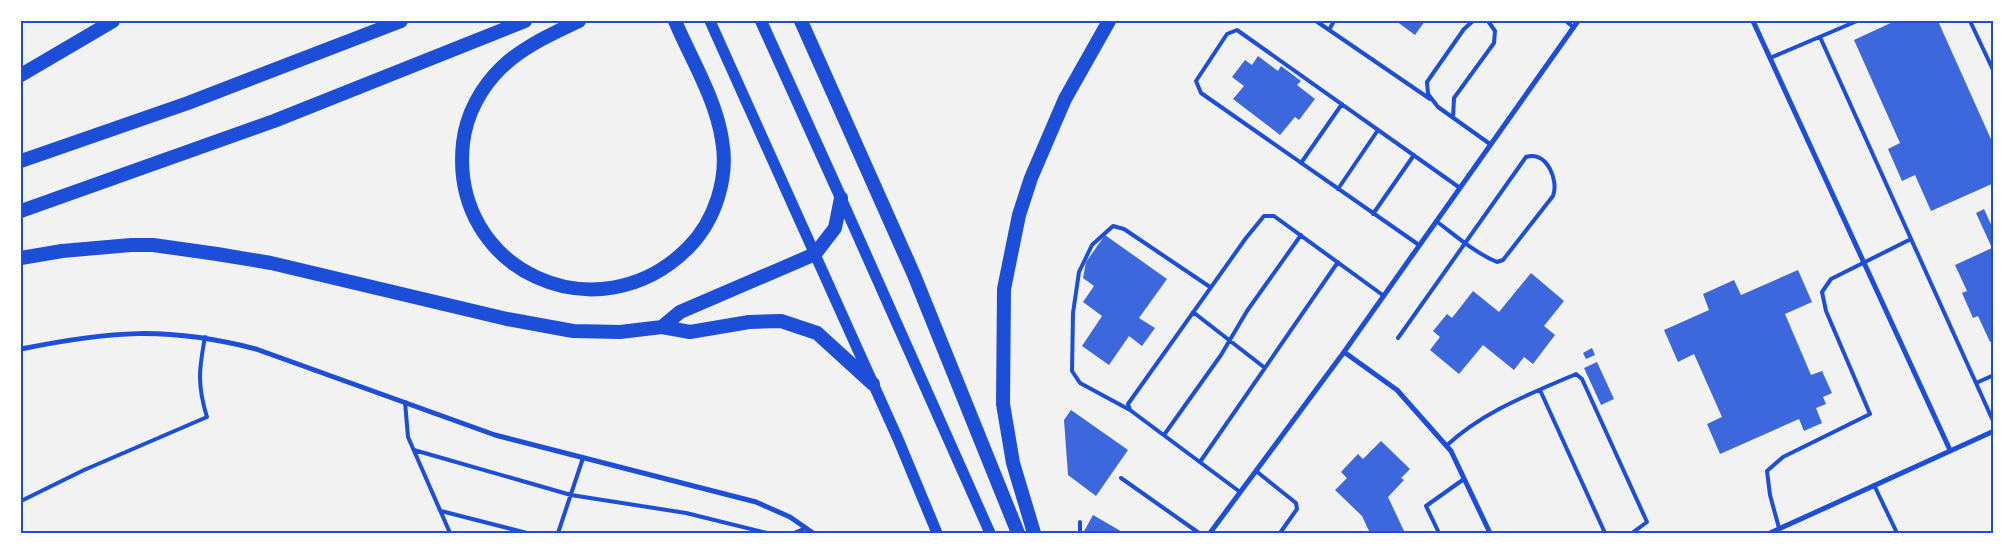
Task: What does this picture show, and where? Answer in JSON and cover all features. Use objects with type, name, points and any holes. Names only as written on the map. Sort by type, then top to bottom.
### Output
[{"type":"highway","points":[[21,75],[113,21]]},
{"type":"highway","points":[[21,161],[197,99],[401,21]]},
{"type":"highway","points":[[21,211],[274,121],[525,21]]},
{"type":"highway","points":[[579,21],[520,52],[500,68],[474,105],[465,130],[462,158],[464,184],[470,205],[479,226],[492,244],[524,272],[563,287],[582,290],[622,287],[660,271],[677,259],[692,244],[705,227],[716,204],[722,181],[724,159],[722,140],[717,118],[675,21]]},
{"type":"highway","points":[[662,326],[680,312],[815,254],[835,228],[841,198],[761,21]]},
{"type":"highway","points":[[801,21],[914,275],[1018,533]]},
{"type":"highway","points":[[1034,533],[1012,463],[1002,404],[1004,289],[1019,215],[1031,178],[1065,99],[1109,21]]},
{"type":"highway","points":[[21,258],[99,247],[153,245],[271,263],[560,330],[606,333],[662,326],[690,332],[760,321],[792,323],[817,333],[873,384]]},
{"type":"main road","points":[[710,21],[873,384],[937,533]]},
{"type":"main road","points":[[841,198],[990,533]]},
{"type":"street","points":[[1210,533],[1344,352],[1578,21]]},
{"type":"street","points":[[1754,21],[1950,450]]},
{"type":"street","points":[[21,349],[111,333],[165,333],[205,337],[256,349],[495,435],[756,502],[790,517],[813,533]]},
{"type":"street","points":[[1344,352],[1397,390],[1446,446],[1490,533]]},
{"type":"street","points":[[1770,533],[1994,431]]},
{"type":"lane","points":[[1316,21],[1432,100],[1453,118],[1490,144]]},
{"type":"lane","points":[[1329,30],[1334,21]]},
{"type":"lane","points":[[1432,100],[1428,94],[1427,82],[1464,29],[1473,21]]},
{"type":"lane","points":[[1453,118],[1454,98],[1494,44],[1495,31],[1488,21]]},
{"type":"lane","points":[[1566,21],[1573,27]]},
{"type":"lane","points":[[1770,58],[1857,21]]},
{"type":"lane","points":[[1970,21],[1994,72]]},
{"type":"lane","points":[[1419,245],[1201,93],[1197,88],[1196,81],[1227,34],[1237,30],[1460,188]]},
{"type":"lane","points":[[1820,37],[1994,423]]},
{"type":"lane","points":[[1301,163],[1342,104]]},
{"type":"lane","points":[[1338,189],[1378,130]]},
{"type":"lane","points":[[1373,214],[1414,155]]},
{"type":"lane","points":[[1398,338],[1464,241],[1526,157],[1536,156],[1547,164],[1555,190],[1553,196],[1510,254],[1496,262],[1464,241],[1436,221]]},
{"type":"lane","points":[[1130,410],[1128,404],[1136,390],[1264,216],[1274,216],[1384,296]]},
{"type":"lane","points":[[1210,287],[1124,228],[1113,226],[1092,245],[1079,272],[1072,313],[1072,371],[1080,383],[1130,410],[1240,492]]},
{"type":"lane","points":[[1164,435],[1230,339],[1246,311],[1301,236]]},
{"type":"lane","points":[[1779,528],[1770,495],[1767,471],[1783,457],[1870,414],[1826,311],[1822,292],[1831,279],[1911,238]]},
{"type":"lane","points":[[1200,462],[1338,262]]},
{"type":"lane","points":[[1193,312],[1265,368]]},
{"type":"lane","points":[[21,501],[84,470],[207,416],[199,391],[200,363],[205,337]]},
{"type":"lane","points":[[1446,446],[1460,433],[1497,409],[1576,374],[1582,379],[1647,522],[1632,533]]},
{"type":"lane","points":[[1976,383],[1994,375]]},
{"type":"lane","points":[[1540,390],[1605,533]]},
{"type":"lane","points":[[405,402],[408,437],[450,533]]},
{"type":"lane","points":[[414,450],[571,495],[686,513],[767,533]]},
{"type":"lane","points":[[558,533],[583,458]]},
{"type":"lane","points":[[1256,471],[1296,503],[1297,509],[1280,533]]},
{"type":"lane","points":[[1121,478],[1199,533]]},
{"type":"lane","points":[[1439,533],[1426,506],[1464,479]]},
{"type":"lane","points":[[1874,485],[1897,533]]},
{"type":"lane","points":[[441,511],[527,533]]},
{"type":"lane","points":[[1080,522],[1080,533]]},
{"type":"lane","points":[[794,533],[806,528]]},
{"type":"building","points":[[1396,21],[1425,21],[1415,35]]},
{"type":"building","points":[[1895,21],[1938,21],[1994,146],[1994,183],[1931,211],[1915,175],[1902,181],[1888,149],[1900,143],[1854,40]]},
{"type":"building","points":[[1258,56],[1278,71],[1281,66],[1301,81],[1297,85],[1315,99],[1299,120],[1295,117],[1280,135],[1233,99],[1244,86],[1232,77],[1245,60],[1252,65]]},
{"type":"building","points":[[1984,209],[1994,231],[1994,340],[1990,342],[1978,316],[1973,318],[1962,293],[1967,291],[1955,265],[1992,248],[1976,213]]},
{"type":"building","points":[[1105,235],[1167,279],[1139,318],[1155,328],[1142,346],[1129,336],[1109,365],[1082,346],[1102,316],[1083,302],[1094,286],[1083,278],[1086,262]]},
{"type":"building","points":[[1798,270],[1812,302],[1785,314],[1811,375],[1822,371],[1832,393],[1823,397],[1826,404],[1816,408],[1822,423],[1804,431],[1799,419],[1720,454],[1707,424],[1722,417],[1694,354],[1678,362],[1664,330],[1709,310],[1703,294],[1734,280],[1741,295]]},
{"type":"building","points":[[1531,273],[1564,301],[1544,326],[1555,335],[1533,364],[1524,357],[1514,370],[1483,345],[1459,374],[1430,350],[1440,337],[1433,331],[1447,314],[1452,318],[1473,291],[1499,312]]},
{"type":"building","points":[[1592,348],[1595,355],[1586,359],[1583,353]]},
{"type":"building","points":[[1597,362],[1614,399],[1601,405],[1584,368]]},
{"type":"building","points":[[1071,410],[1128,450],[1096,496],[1068,475],[1064,420]]},
{"type":"building","points":[[1381,441],[1410,469],[1401,478],[1404,480],[1388,497],[1405,533],[1370,533],[1362,516],[1335,490],[1347,478],[1341,472],[1358,454],[1363,459]]},
{"type":"building","points":[[1093,515],[1124,533],[1083,533]]}]
